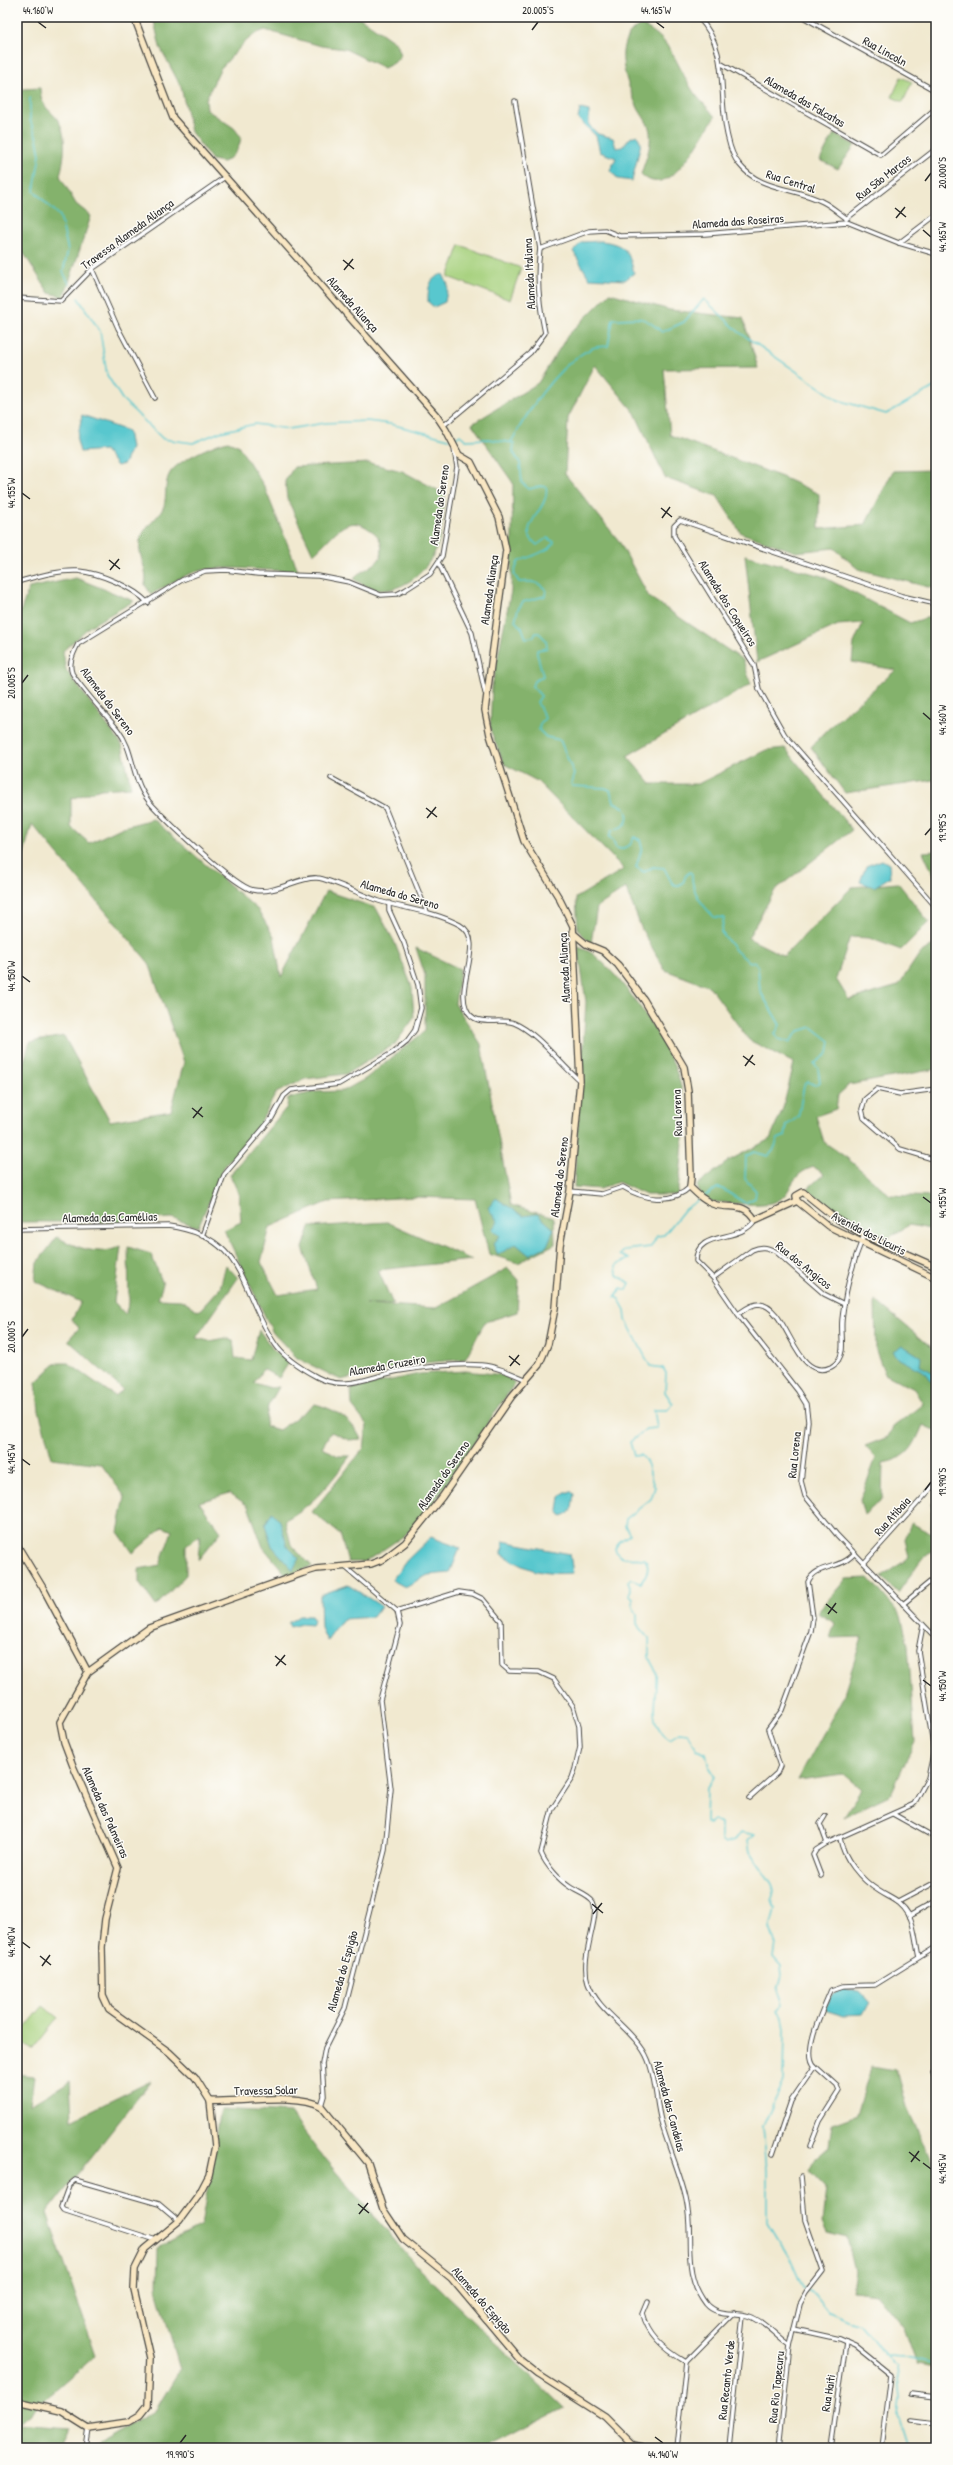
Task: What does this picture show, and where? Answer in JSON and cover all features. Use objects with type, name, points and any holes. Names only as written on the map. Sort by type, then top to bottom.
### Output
[{"type":"street","name":"Alameda Aliança","points":[[134,17],[173,118],[420,396],[445,428],[459,455],[471,462],[499,517],[506,550],[484,710],[490,735],[524,841],[563,905],[573,926],[580,1082]]},
{"type":"street","name":"Rua Central","points":[[698,17],[714,37],[720,63],[723,118],[731,149],[738,163],[760,182],[824,202],[847,220]]},
{"type":"street","name":"Rua Lincoln","points":[[803,17],[936,91]]},
{"type":"street","name":"Alameda das Falcatas","points":[[720,63],[881,155],[936,108]]},
{"type":"street","name":"Alameda Italiana","points":[[445,428],[530,353],[545,334],[540,308],[538,270],[540,249],[515,101]]},
{"type":"street","name":"Rua São Marcos","points":[[847,220],[936,149]]},
{"type":"street","name":"Travessa Alameda Aliança","points":[[17,298],[61,301],[92,269],[225,177]]},
{"type":"street","points":[[899,243],[936,214]]},
{"type":"street","name":"Alameda das Roseiras","points":[[540,249],[589,231],[605,230],[620,236],[705,234],[847,220],[899,243],[936,254]]},
{"type":"street","points":[[92,269],[118,328],[155,398]]},
{"type":"street","name":"Alameda do Sereno","points":[[88,1672],[149,1628],[316,1569],[345,1567],[378,1562],[392,1555],[405,1544],[442,1497],[512,1396],[539,1365],[548,1344],[555,1308],[560,1245],[570,1191],[580,1082],[530,1033],[514,1023],[501,1020],[491,1022],[481,1021],[469,1013],[466,1009],[463,997],[472,943],[468,931],[461,925],[427,912],[389,903],[317,878],[268,891],[252,890],[233,878],[152,805],[139,787],[125,739],[72,672],[71,656],[78,644],[148,603],[182,580],[205,572],[219,570],[336,578],[381,595],[392,595],[422,581],[439,564],[445,545],[457,467],[453,442]]},
{"type":"street","name":"Alameda dos Coqueiros","points":[[936,604],[902,596],[680,520],[674,526],[674,536],[754,664],[759,689],[785,735],[936,907]]},
{"type":"street","points":[[439,564],[472,633],[485,694]]},
{"type":"street","points":[[17,582],[49,574],[78,571],[112,581],[141,596],[148,603]]},
{"type":"street","points":[[331,778],[385,808],[427,912]]},
{"type":"street","points":[[202,1236],[224,1175],[272,1118],[284,1096],[291,1090],[339,1084],[392,1053],[407,1041],[415,1030],[421,1008],[418,985],[404,943],[389,910],[389,903]]},
{"type":"street","name":"Rua Lorena","points":[[574,933],[586,944],[603,951],[618,965],[644,1000],[684,1067],[688,1091],[692,1177],[690,1187]]},
{"type":"street","points":[[936,1089],[900,1094],[877,1089],[865,1099],[862,1109],[864,1118],[900,1149],[936,1160]]},
{"type":"street","points":[[570,1191],[602,1194],[623,1187],[642,1197],[655,1198],[684,1193],[690,1187],[712,1203],[744,1208],[751,1213],[754,1220],[797,1201]]},
{"type":"street","name":"Avenida dos Licuris","points":[[936,1267],[864,1235],[834,1217],[803,1192],[796,1196],[797,1201],[828,1226],[936,1278]]},
{"type":"street","name":"Rua Lorena","points":[[754,1220],[748,1228],[738,1234],[705,1242],[698,1249],[696,1261],[713,1278],[738,1314],[805,1401],[808,1421],[802,1489],[819,1514],[936,1638]]},
{"type":"street","name":"Alameda das Camélias","points":[[17,1229],[168,1226],[182,1228],[202,1236]]},
{"type":"street","points":[[738,1314],[749,1306],[759,1304],[766,1306],[790,1336],[800,1356],[816,1368],[824,1370],[833,1367],[840,1359],[844,1304],[864,1235]]},
{"type":"street","name":"Alameda Cruzeiro","points":[[202,1236],[231,1256],[275,1345],[299,1366],[328,1382],[354,1383],[398,1371],[463,1364],[482,1365],[527,1380]]},
{"type":"street","name":"Rua dos Angicos","points":[[713,1278],[752,1250],[759,1247],[767,1248],[775,1251],[824,1294],[844,1304]]},
{"type":"street","name":"Rua Atibaia","points":[[864,1563],[936,1483]]},
{"type":"street","points":[[17,1545],[43,1588],[88,1672]]},
{"type":"street","points":[[749,1798],[776,1773],[780,1766],[768,1729],[782,1710],[811,1631],[812,1618],[808,1582],[810,1577],[815,1573],[846,1561],[855,1553]]},
{"type":"street","points":[[345,1567],[397,1611]]},
{"type":"street","points":[[903,1604],[936,1577]]},
{"type":"street","name":"Alameda das Candeias","points":[[397,1611],[459,1592],[473,1594],[483,1598],[499,1616],[501,1621],[502,1665],[509,1671],[534,1670],[548,1675],[573,1706],[579,1726],[580,1747],[572,1778],[552,1809],[541,1853],[546,1862],[566,1884],[588,1897],[593,1903],[595,1916],[587,1946],[584,1967],[588,1984],[596,1999],[631,2034],[648,2059],[661,2121],[683,2182],[687,2200],[690,2266],[694,2285],[706,2304],[714,2311],[734,2313]]},
{"type":"street","name":"Alameda do Espigão","points":[[397,1611],[399,1632],[380,1700],[391,1789],[388,1833],[351,1990],[342,2015],[323,2056],[324,2096],[321,2106],[368,2163],[383,2208],[403,2239],[451,2278],[520,2360],[539,2375],[605,2418],[633,2445],[648,2448]]},
{"type":"street","points":[[821,1876],[814,1852],[827,1842],[840,1838],[914,1804],[928,1778],[934,1750],[934,1733],[918,1651],[923,1625]]},
{"type":"street","name":"Alameda das Palmeiras","points":[[88,1672],[62,1715],[60,1728],[73,1766],[118,1868],[105,1919],[102,1947],[102,1984],[106,2004],[115,2015],[169,2052],[195,2077],[210,2101],[214,2133],[212,2165],[199,2194],[179,2221],[145,2249],[138,2260],[134,2280],[150,2358],[148,2405],[140,2415],[128,2422],[88,2428]]},
{"type":"street","points":[[893,1814],[936,1838]]},
{"type":"street","points":[[825,1816],[820,1824],[827,1842]]},
{"type":"street","points":[[840,1838],[845,1851],[866,1881],[898,1902],[910,1916],[919,1957]]},
{"type":"street","points":[[898,1902],[934,1883]]},
{"type":"street","points":[[910,1916],[936,1901]]},
{"type":"street","points":[[810,2147],[820,2121],[839,2091],[838,2086],[812,2063],[809,2050],[831,1990],[843,1986],[875,1985],[936,1947]]},
{"type":"street","points":[[772,2154],[791,2101],[815,2066]]},
{"type":"street","points":[[934,2073],[936,2078]]},
{"type":"street","name":"Travessa Solar","points":[[210,2101],[296,2099],[313,2101],[321,2106]]},
{"type":"street","points":[[790,2346],[800,2304],[809,2289],[822,2275],[823,2267],[805,2220],[801,2177]]},
{"type":"street","points":[[156,2240],[63,2210],[61,2207],[69,2185],[75,2180],[159,2204],[179,2221]]},
{"type":"street","points":[[648,2302],[643,2314],[649,2330],[668,2352],[686,2362]]},
{"type":"street","points":[[677,2448],[686,2362],[734,2313]]},
{"type":"street","name":"Rua Rio Tapecuru","points":[[734,2313],[757,2320],[790,2346],[779,2448]]},
{"type":"street","name":"Rua Recanto Verde","points":[[730,2448],[743,2315]]},
{"type":"street","points":[[794,2330],[846,2342],[855,2346],[891,2375],[882,2448]]},
{"type":"street","name":"Rua Haiti","points":[[831,2448],[846,2342]]},
{"type":"street","points":[[911,2394],[936,2397]]},
{"type":"street","points":[[17,2401],[61,2411],[88,2428],[85,2448]]},
{"type":"street","points":[[912,2421],[936,2424]]},
{"type":"green space","points":[[153,17],[359,17],[397,44],[401,55],[394,63],[384,68],[345,49],[321,46],[265,30],[255,34],[244,43],[220,69],[206,99],[207,110],[234,128],[241,137],[236,152],[223,162],[212,160],[191,132],[181,87],[160,47]]},
{"type":"green space","points":[[640,25],[651,30],[667,45],[695,94],[715,117],[684,163],[674,174],[663,180],[652,181],[641,174],[649,148],[650,132],[630,89],[623,64],[625,42],[631,33]]},
{"type":"green space","points":[[901,77],[912,82],[903,102],[892,97]]},
{"type":"green space","points":[[40,88],[45,106],[58,120],[63,132],[64,151],[60,176],[76,204],[91,216],[64,297],[49,293],[23,252],[17,247],[17,102],[23,89]]},
{"type":"green space","points":[[834,134],[855,145],[838,169],[820,160]]},
{"type":"green space","points":[[460,245],[521,268],[510,300],[448,277]]},
{"type":"green space","points":[[610,293],[670,310],[743,318],[758,368],[664,369],[670,435],[782,477],[819,494],[819,529],[865,525],[893,471],[936,470],[936,589],[858,569],[834,548],[796,552],[741,533],[717,496],[665,478],[635,413],[595,365],[568,418],[565,474],[619,541],[649,597],[743,660],[751,684],[627,756],[651,784],[698,784],[766,750],[785,748],[852,830],[775,890],[748,938],[784,956],[852,887],[898,883],[929,922],[901,950],[869,938],[850,937],[836,979],[849,1000],[898,986],[920,953],[936,943],[936,1069],[849,1085],[838,1095],[836,1109],[816,1116],[824,1142],[847,1158],[890,1195],[932,1197],[936,1202],[936,1230],[909,1225],[885,1240],[806,1190],[824,1174],[814,1167],[800,1174],[783,1197],[772,1203],[742,1204],[702,1201],[697,1185],[730,1160],[770,1139],[783,1108],[794,1063],[749,1040],[710,987],[665,970],[642,930],[626,888],[597,907],[591,943],[578,930],[576,898],[624,869],[537,781],[504,764],[490,729],[492,686],[511,591],[513,483],[472,424],[538,383],[568,335]]},
{"type":"green space","points":[[228,441],[238,445],[264,486],[298,570],[285,571],[217,568],[204,570],[187,575],[151,594],[145,585],[146,579],[140,553],[140,541],[144,531],[162,511],[165,502],[167,481],[170,473],[180,463],[188,458]]},
{"type":"green space","points":[[369,463],[402,471],[445,494],[440,535],[436,549],[431,558],[425,567],[410,581],[392,589],[378,590],[364,585],[354,579],[376,563],[380,558],[382,553],[381,544],[374,533],[366,527],[358,524],[343,526],[313,554],[287,498],[285,481],[294,467]]},
{"type":"green space","points":[[745,555],[822,576],[910,623],[936,615],[936,782],[934,780],[845,793],[811,747],[833,724],[896,670],[852,662],[854,643],[863,623],[838,625],[757,662]]},
{"type":"green space","points":[[76,578],[134,601],[90,626],[63,651],[66,670],[122,745],[131,787],[101,789],[71,799],[71,827],[89,843],[123,827],[153,819],[258,910],[274,937],[281,977],[326,891],[376,908],[394,941],[412,987],[414,1018],[395,1044],[346,1074],[305,1079],[276,1093],[258,1127],[224,1167],[198,1227],[172,1218],[106,1222],[17,1222],[17,1084],[30,1042],[64,1036],[110,1121],[171,1111],[184,1062],[149,963],[32,824],[17,878],[17,621],[29,588]]},
{"type":"green space","points":[[936,851],[936,880],[923,852]]},
{"type":"green space","points":[[578,947],[591,952],[606,966],[634,998],[660,1038],[678,1076],[682,1092],[684,1116],[682,1157],[677,1195],[646,1195],[618,1182],[600,1189],[574,1187],[586,1002]]},
{"type":"green space","points":[[416,948],[460,969],[455,1004],[481,1044],[511,1205],[554,1218],[555,1244],[518,1263],[489,1254],[475,1199],[415,1197],[328,1202],[270,1227],[261,1262],[278,1295],[317,1289],[303,1248],[310,1227],[387,1222],[472,1260],[378,1270],[393,1304],[366,1304],[436,1308],[508,1268],[519,1280],[517,1312],[485,1322],[465,1359],[403,1365],[341,1380],[297,1358],[273,1333],[224,1230],[241,1222],[239,1194],[230,1175],[287,1107],[288,1098],[315,1092],[343,1091],[365,1079],[425,1031],[425,975]]},
{"type":"green space","points":[[57,1237],[72,1245],[89,1250],[105,1251],[121,1246],[114,1302],[125,1314],[129,1303],[128,1247],[151,1254],[163,1284],[158,1299],[181,1300],[199,1311],[220,1288],[226,1265],[238,1278],[196,1338],[209,1341],[225,1338],[233,1340],[235,1358],[251,1360],[259,1330],[274,1351],[290,1361],[279,1378],[263,1369],[254,1383],[271,1388],[279,1387],[268,1406],[265,1426],[279,1430],[315,1404],[337,1412],[353,1426],[361,1439],[349,1440],[331,1432],[322,1447],[338,1456],[350,1456],[329,1484],[313,1500],[296,1514],[285,1520],[291,1545],[312,1566],[287,1576],[263,1547],[248,1506],[230,1493],[199,1502],[221,1532],[198,1560],[200,1535],[186,1546],[186,1575],[156,1606],[139,1582],[139,1569],[160,1565],[172,1531],[163,1527],[133,1553],[118,1532],[125,1497],[101,1464],[52,1458],[39,1411],[36,1382],[56,1363],[68,1363],[115,1396],[123,1390],[68,1340],[79,1328],[72,1320],[81,1302],[35,1281],[37,1263]]},
{"type":"green space","points":[[875,1300],[936,1351],[936,1431],[923,1425],[909,1451],[899,1458],[883,1463],[882,1499],[864,1515],[860,1500],[876,1458],[865,1446],[888,1437],[893,1427],[923,1404],[914,1389],[885,1374],[876,1351]]},
{"type":"green space","points":[[465,1371],[504,1375],[515,1383],[424,1517],[405,1535],[365,1562],[348,1562],[340,1534],[312,1512],[364,1448],[367,1425],[352,1406],[351,1389],[419,1374]]},
{"type":"green space","points":[[932,1503],[936,1506],[936,1548],[920,1561],[898,1593],[882,1576],[909,1558],[905,1539],[911,1523],[931,1533]]},
{"type":"green space","points":[[869,1578],[901,1616],[908,1645],[915,1741],[891,1794],[844,1817],[862,1790],[843,1774],[798,1780],[843,1697],[862,1637],[830,1638],[835,1623],[817,1613],[846,1579]]},
{"type":"green space","points":[[43,2006],[58,2018],[32,2050],[17,2038]]},
{"type":"green space","points":[[871,2066],[897,2070],[907,2107],[936,2172],[936,2367],[917,2364],[904,2328],[876,2294],[852,2291],[855,2271],[847,2238],[827,2233],[822,2222],[826,2189],[809,2171],[815,2159],[829,2147],[832,2123],[857,2114]]},
{"type":"green space","points":[[17,2074],[34,2076],[30,2105],[70,2081],[72,2120],[151,2081],[47,2213],[96,2355],[17,2424]]},
{"type":"green space","points":[[221,2109],[290,2113],[318,2151],[420,2270],[564,2408],[485,2448],[93,2448],[95,2445],[155,2411],[180,2369],[157,2289],[158,2248],[201,2226]]},
{"type":"green space","points":[[17,2424],[70,2428],[58,2448],[17,2448]]},
{"type":"water","points":[[580,109],[589,111],[589,125],[598,134],[613,138],[616,148],[622,147],[630,138],[637,135],[641,143],[632,181],[618,179],[610,170],[616,158],[600,152],[596,136],[578,119]]},
{"type":"water","points":[[601,241],[616,244],[625,250],[630,259],[634,273],[625,280],[589,278],[573,251],[582,242]]},
{"type":"water","points":[[443,274],[448,285],[445,302],[434,307],[428,302],[430,284],[435,278]]},
{"type":"water","points":[[82,415],[128,431],[131,448],[124,464],[117,466],[105,450],[80,452],[77,440]]},
{"type":"water","points":[[882,860],[889,864],[890,877],[874,887],[860,882],[866,866]]},
{"type":"water","points":[[496,1198],[523,1216],[537,1214],[554,1229],[547,1246],[529,1255],[516,1244],[498,1255],[493,1244],[500,1236],[492,1229],[498,1222],[488,1208]]},
{"type":"water","points":[[902,1345],[921,1357],[920,1366],[933,1374],[936,1388],[926,1373],[899,1359],[893,1351]]},
{"type":"water","points":[[565,1492],[572,1492],[574,1494],[572,1508],[567,1514],[562,1516],[558,1511],[560,1497]]},
{"type":"water","points":[[272,1512],[280,1521],[287,1546],[299,1558],[293,1570],[272,1546],[265,1525]]},
{"type":"water","points":[[431,1537],[460,1548],[450,1573],[428,1575],[405,1587],[392,1580],[407,1560]]},
{"type":"water","points":[[503,1541],[570,1554],[573,1573],[552,1573],[536,1571],[528,1568],[502,1554]]},
{"type":"water","points":[[348,1585],[381,1606],[373,1617],[343,1619],[327,1641],[321,1628],[320,1595]]},
{"type":"water","points":[[299,1616],[311,1616],[314,1620],[311,1625],[301,1624],[290,1627],[288,1623]]},
{"type":"water","points":[[840,1989],[859,1990],[870,2002],[863,2015],[844,2016],[826,2010],[830,1997]]},
{"type":"waterway","points":[[30,98],[30,120],[37,139],[40,155],[34,191],[60,216],[68,250],[63,272],[70,285]]},
{"type":"waterway","points":[[78,298],[100,331],[107,375],[122,399],[163,439],[193,443],[220,432],[255,424],[288,429],[325,423],[367,421],[390,424],[449,439]]},
{"type":"waterway","points":[[511,442],[535,402],[568,364],[580,355],[595,347],[608,346],[613,319],[639,318],[649,322],[662,332],[684,322],[704,299],[739,332],[838,400],[886,414],[936,386]]},
{"type":"waterway","points":[[453,440],[460,435],[466,440],[488,439],[514,443],[513,452],[520,463],[522,483],[529,489],[541,486],[546,487],[546,495],[543,503],[531,524],[529,531],[531,538],[537,545],[547,538],[554,542],[544,551],[518,562],[514,574],[519,582],[534,582],[543,587],[546,590],[545,596],[523,602],[518,609],[515,621],[522,628],[526,638],[533,637],[536,633],[539,633],[546,640],[547,648],[537,650],[543,676],[534,681],[532,686],[541,696],[537,702],[545,718],[540,724],[539,730],[546,737],[560,740],[574,774],[571,784],[573,786],[605,788],[610,790],[614,802],[625,808],[628,817],[626,824],[620,828],[612,830],[609,837],[613,840],[616,848],[621,849],[630,845],[634,837],[640,840],[642,848],[636,867],[644,872],[653,867],[664,868],[672,883],[677,886],[683,883],[686,875],[690,872],[692,874],[695,892],[705,908],[714,917],[724,918],[721,932],[736,951],[748,961],[755,963],[758,967],[760,991],[780,1025],[775,1034],[778,1039],[789,1042],[799,1031],[812,1027],[830,1041],[828,1053],[814,1064],[818,1068],[820,1082],[815,1085],[808,1082],[804,1085],[798,1117],[787,1125],[785,1136],[778,1139],[773,1151],[768,1156],[754,1152],[746,1156],[745,1179],[756,1191],[755,1198],[745,1203],[719,1187],[705,1196]]},
{"type":"waterway","points":[[700,1199],[685,1209],[664,1235],[657,1236],[651,1247],[625,1250],[620,1255],[629,1259],[616,1265],[617,1275],[630,1283],[627,1290],[621,1288],[615,1297],[619,1299],[625,1310],[626,1320],[650,1366],[663,1368],[666,1373],[665,1392],[673,1404],[667,1410],[654,1410],[657,1428],[646,1429],[630,1442],[634,1456],[641,1455],[647,1463],[655,1487],[651,1499],[626,1519],[625,1526],[630,1534],[619,1542],[615,1549],[617,1553],[624,1558],[644,1559],[648,1565],[646,1574],[641,1583],[631,1579],[628,1582],[631,1590],[629,1594],[633,1598],[632,1605],[637,1614],[637,1624],[649,1638],[649,1658],[656,1674],[654,1709],[657,1725],[662,1733],[670,1739],[679,1733],[687,1734],[698,1750],[706,1754],[709,1768],[715,1777],[707,1788],[706,1822],[709,1825],[713,1820],[721,1824],[721,1840],[725,1843],[735,1840],[741,1832],[755,1835],[748,1841],[750,1852],[772,1884],[774,1890],[772,1900],[775,1909],[770,1928],[775,1942],[773,1958],[781,1967],[782,1975],[778,1990],[783,2005],[777,2011],[783,2017],[785,2029],[784,2081],[763,2126],[767,2171],[767,2222],[792,2263],[803,2288],[815,2294],[829,2312],[860,2325],[885,2356],[906,2357],[936,2364]]},
{"type":"waterway","points":[[886,2357],[897,2367],[900,2398],[898,2416],[908,2448]]}]
